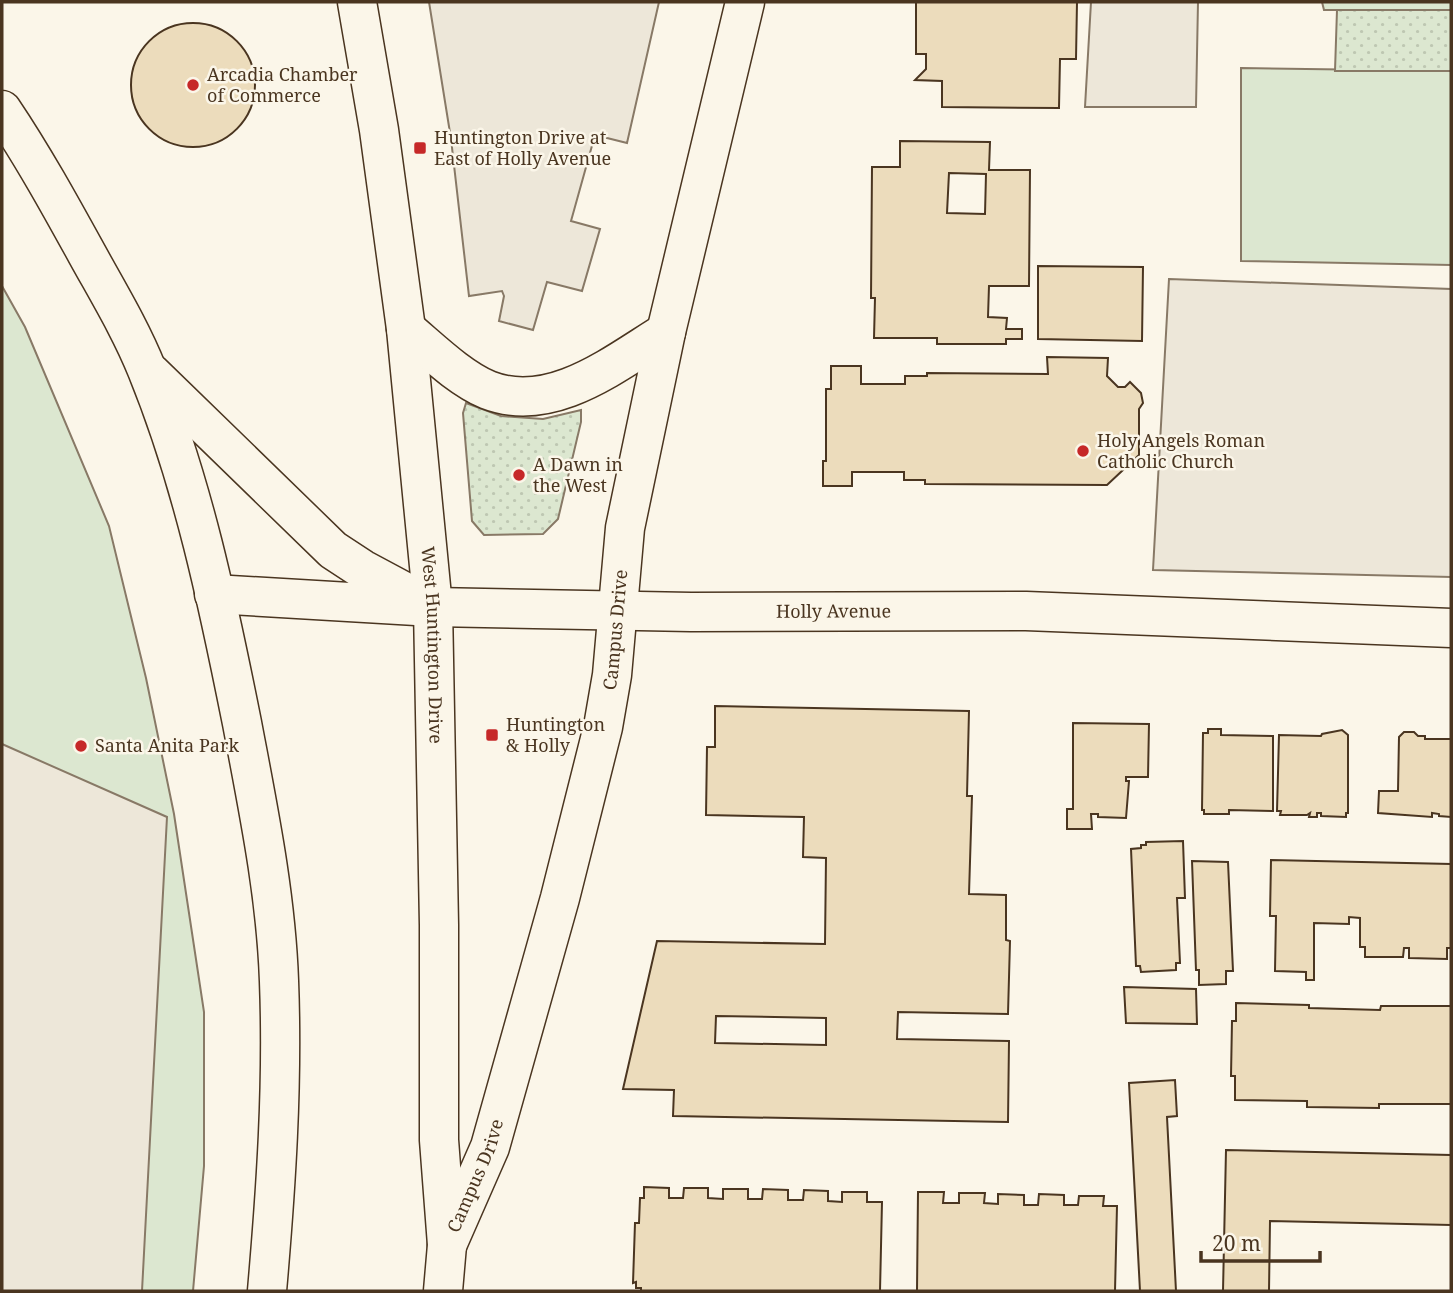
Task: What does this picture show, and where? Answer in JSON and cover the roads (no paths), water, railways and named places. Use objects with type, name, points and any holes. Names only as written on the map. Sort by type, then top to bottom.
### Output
[{"type":"main road","name":"West Huntington Drive","points":[[356,2],[379,130],[405,330],[433,607],[439,939],[439,1140],[447,1245],[443,1291]]},
{"type":"main road","name":"Campus Drive","points":[[447,1245],[490,1147],[560,898],[603,727],[612,675],[625,528],[666,332],[745,2]]},
{"type":"main road","points":[[2,110],[22,139],[115,303],[147,369],[194,509],[215,594],[261,820],[279,978],[278,1147],[267,1291]]},
{"type":"main road","points":[[405,330],[466,378],[487,389],[522,397],[540,396],[582,382],[666,332]]},
{"type":"main road","points":[[147,369],[333,550],[362,569],[433,607]]},
{"type":"main road","name":"Holly Avenue","points":[[215,594],[433,607],[618,611],[1026,611],[1451,628]]},
{"type":"place","name":"Arcadia Chamber of Commerce","points":[[193,85]]},
{"type":"place","name":"Huntington Drive at East of Holly Avenue","points":[[420,148]]},
{"type":"place","name":"Holy Angels Roman Catholic Church","points":[[1083,451]]},
{"type":"place","name":"A Dawn in the West","points":[[519,475]]},
{"type":"place","name":"Huntington & Holly","points":[[492,735]]},
{"type":"place","name":"Santa Anita Park","points":[[81,746]]}]
